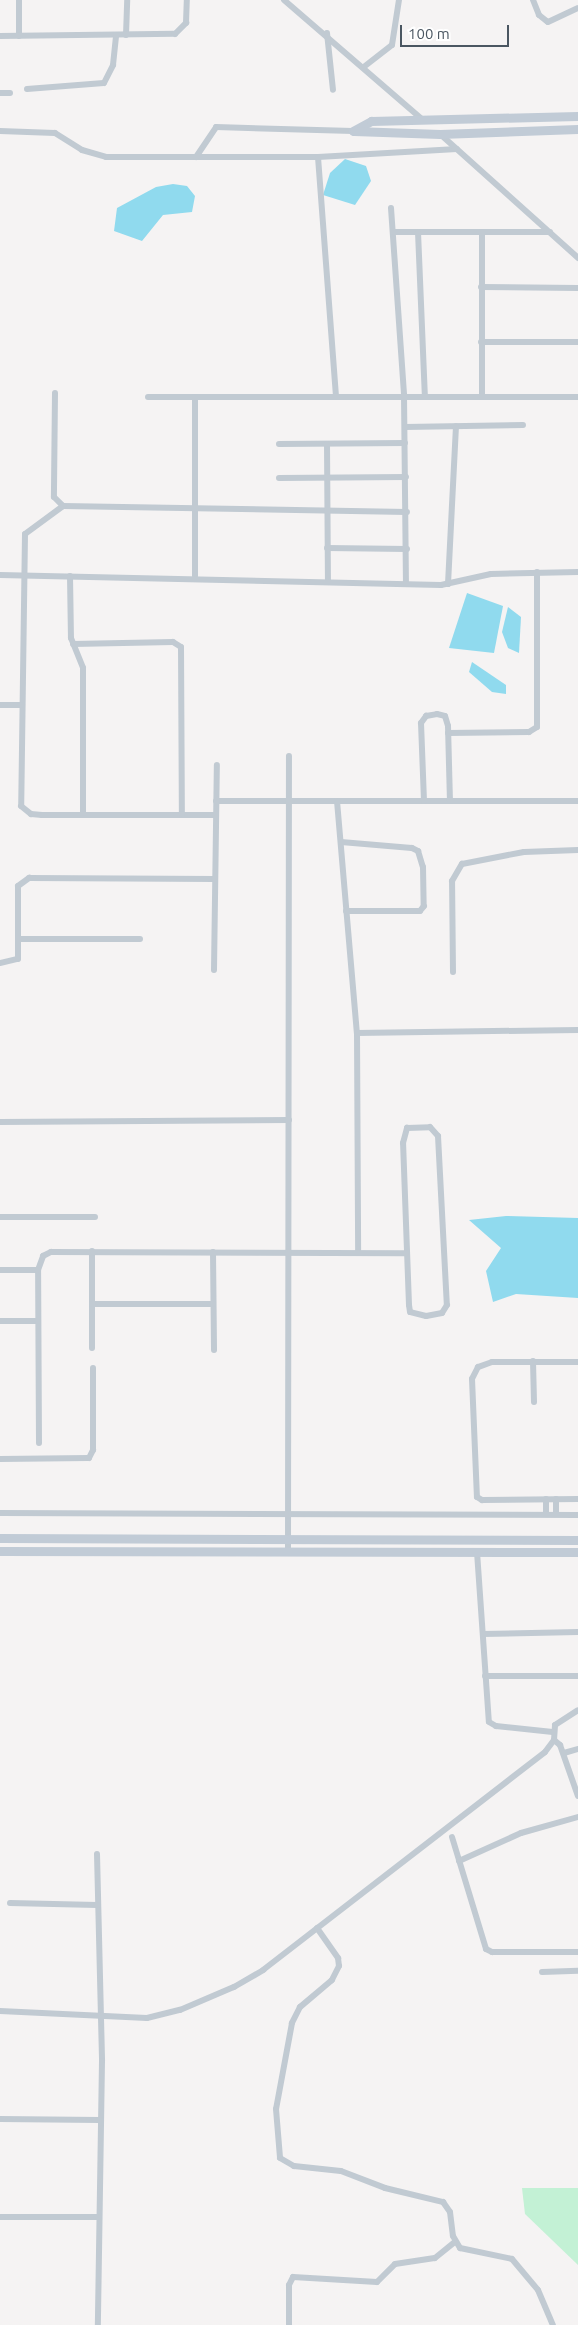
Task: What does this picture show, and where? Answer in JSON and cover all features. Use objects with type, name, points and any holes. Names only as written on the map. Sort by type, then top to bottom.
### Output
[{"type":"street","points":[[19,0],[19,36]]},
{"type":"street","points":[[126,35],[127,0]]},
{"type":"street","points":[[0,36],[180,33],[186,23],[187,0]]},
{"type":"street","points":[[284,0],[293,2],[422,119]]},
{"type":"street","points":[[365,66],[392,46],[399,0]]},
{"type":"street","points":[[533,0],[539,15],[548,22],[578,8]]},
{"type":"street","points":[[327,33],[333,90]]},
{"type":"street","points":[[26,88],[104,83],[112,65],[116,35]]},
{"type":"street","points":[[0,93],[10,93]]},
{"type":"street","points":[[353,131],[371,121],[578,116]]},
{"type":"street","points":[[196,157],[216,127],[440,134],[578,129]]},
{"type":"street","points":[[0,131],[56,133],[82,150],[106,157],[318,157],[457,149]]},
{"type":"street","points":[[440,134],[578,258]]},
{"type":"street","points":[[318,157],[336,396]]},
{"type":"street","points":[[391,208],[404,396],[407,512],[406,584]]},
{"type":"street","points":[[393,232],[550,232]]},
{"type":"street","points":[[418,232],[425,396]]},
{"type":"street","points":[[482,232],[480,288],[482,396]]},
{"type":"street","points":[[480,288],[578,288]]},
{"type":"street","points":[[481,342],[578,342]]},
{"type":"street","points":[[55,393],[54,497],[63,506]]},
{"type":"street","points":[[148,397],[578,397]]},
{"type":"street","points":[[195,397],[195,576]]},
{"type":"street","points":[[405,427],[523,425]]},
{"type":"street","points":[[448,584],[456,426]]},
{"type":"street","points":[[278,444],[405,443]]},
{"type":"street","points":[[327,444],[328,581]]},
{"type":"street","points":[[279,478],[406,477]]},
{"type":"street","points":[[216,815],[36,814],[21,806],[21,575],[25,534],[63,506],[196,506],[328,512],[407,512]]},
{"type":"street","points":[[327,548],[406,549]]},
{"type":"street","points":[[448,733],[530,732],[538,727],[537,572]]},
{"type":"street","points":[[0,575],[195,576],[448,584],[491,574],[578,572]]},
{"type":"street","points":[[70,576],[73,644],[83,668],[83,813]]},
{"type":"street","points":[[73,644],[173,642],[181,647],[182,814]]},
{"type":"street","points":[[0,705],[20,705]]},
{"type":"street","points":[[424,802],[422,718],[431,714],[445,716],[448,733],[450,801]]},
{"type":"street","points":[[288,1551],[289,756]]},
{"type":"street","points":[[214,970],[217,765]]},
{"type":"street","points":[[337,801],[357,1032],[358,1252]]},
{"type":"street","points":[[216,802],[578,801]]},
{"type":"street","points":[[341,842],[412,848],[418,851],[423,867],[424,906],[420,911],[346,911]]},
{"type":"street","points":[[453,972],[452,881],[462,864],[524,852],[578,850]]},
{"type":"street","points":[[0,963],[18,959],[18,886],[29,878],[215,879]]},
{"type":"street","points":[[19,939],[140,939]]},
{"type":"street","points":[[357,1032],[578,1030]]},
{"type":"street","points":[[0,1122],[289,1120]]},
{"type":"street","points":[[430,1127],[438,1136],[447,1305],[442,1313],[426,1316],[410,1312],[406,1253],[404,1131],[430,1127]]},
{"type":"street","points":[[0,1217],[95,1217]]},
{"type":"street","points":[[39,1443],[38,1270],[43,1256],[51,1252],[92,1251],[406,1253]]},
{"type":"street","points":[[92,1251],[92,1348]]},
{"type":"street","points":[[213,1252],[214,1350]]},
{"type":"street","points":[[0,1270],[38,1270]]},
{"type":"street","points":[[92,1304],[213,1304]]},
{"type":"street","points":[[0,1321],[38,1322]]},
{"type":"street","points":[[533,1361],[534,1402]]},
{"type":"street","points":[[578,1362],[492,1362],[474,1374],[476,1492],[482,1500],[578,1499]]},
{"type":"street","points":[[0,1459],[89,1458],[94,1442],[93,1368]]},
{"type":"street","points":[[546,1499],[546,1514]]},
{"type":"street","points":[[556,1499],[556,1514]]},
{"type":"street","points":[[0,1513],[578,1515]]},
{"type":"street","points":[[0,1538],[288,1541],[578,1540]]},
{"type":"street","points":[[0,1551],[578,1552]]},
{"type":"street","points":[[477,1552],[486,1676],[492,1725],[553,1732]]},
{"type":"street","points":[[483,1634],[578,1632]]},
{"type":"street","points":[[486,1676],[578,1676]]},
{"type":"street","points":[[578,1710],[562,1718],[553,1732],[554,1740],[564,1753],[578,1796]]},
{"type":"street","points":[[0,2011],[102,2014],[147,2018],[201,2002],[263,1970],[535,1760],[554,1740]]},
{"type":"street","points":[[564,1753],[578,1749]]},
{"type":"street","points":[[459,1861],[521,1833],[578,1817]]},
{"type":"street","points":[[452,1837],[488,1951],[578,1952]]},
{"type":"street","points":[[97,1854],[97,1904],[102,2014],[98,2325]]},
{"type":"street","points":[[10,1903],[97,1904]]},
{"type":"street","points":[[317,1928],[338,1958],[339,1966],[332,1980],[300,2007],[292,2023],[276,2109],[278,2153],[294,2166],[341,2171],[385,2188],[436,2198],[450,2212],[455,2242],[465,2250],[512,2259],[538,2290],[553,2325]]},
{"type":"street","points":[[542,1972],[578,1972]]},
{"type":"street","points":[[0,2120],[100,2120]]},
{"type":"street","points":[[0,2217],[98,2216]]},
{"type":"street","points":[[289,2325],[289,2284],[293,2277],[377,2282],[395,2264],[435,2258],[455,2242]]},
{"type":"green space","points":[[522,2188],[578,2188],[578,2265],[525,2214]]},
{"type":"water","points":[[345,159],[366,166],[371,181],[355,205],[323,195],[330,173]]},
{"type":"water","points":[[173,184],[187,186],[195,196],[192,212],[163,215],[142,241],[114,231],[117,208],[156,187]]},
{"type":"water","points":[[467,593],[503,606],[494,653],[449,648]]},
{"type":"water","points":[[508,607],[521,617],[519,653],[508,648],[502,632]]},
{"type":"water","points":[[472,662],[506,685],[506,694],[492,692],[469,672]]},
{"type":"water","points":[[506,1216],[578,1218],[578,1298],[516,1294],[493,1302],[486,1271],[501,1248],[469,1220]]}]
